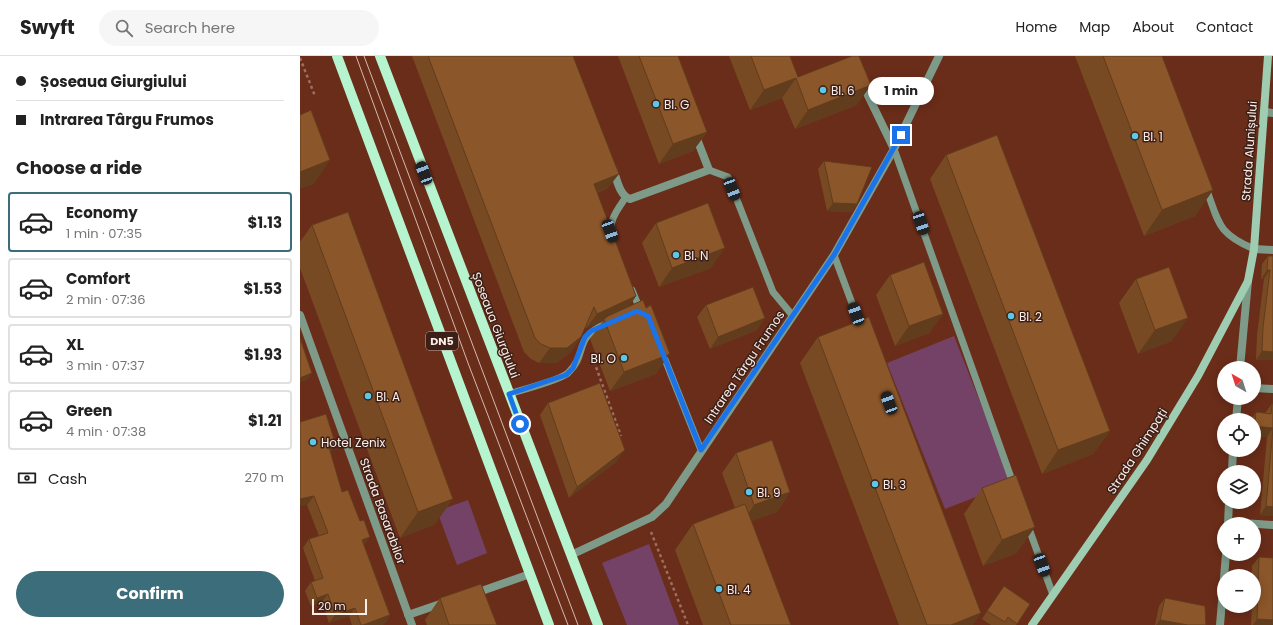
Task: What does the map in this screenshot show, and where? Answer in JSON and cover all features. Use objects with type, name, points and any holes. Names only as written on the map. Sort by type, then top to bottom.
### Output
[{"type":"main road","name":"DN5","points":[[337,56],[549,625]]},
{"type":"main road","name":"Șoseaua Giurgiului","points":[[380,56],[598,625]]},
{"type":"street","name":"Intrarea Târgu Frumos","points":[[571,555],[645,521],[652,517],[666,504],[834,255],[894,148],[939,56]]},
{"type":"street","name":"Strada Alunișului","points":[[1241,361],[1248,281],[1254,249],[1268,56]]},
{"type":"street","points":[[859,77],[894,148]]},
{"type":"street","points":[[1264,112],[1273,113]]},
{"type":"street","points":[[611,164],[622,192],[630,199],[709,170],[693,127]]},
{"type":"street","points":[[1254,249],[1273,250]]},
{"type":"street","name":"Strada Ghimpați","points":[[1032,625],[1147,460],[1198,376],[1248,281]]},
{"type":"street","name":"Strada Basarabilor","points":[[300,315],[412,625]]},
{"type":"street","points":[[1261,388],[1273,389]]},
{"type":"street","points":[[1261,524],[1273,525]]},
{"type":"street","points":[[1220,625],[1225,561]]},
{"type":"street","points":[[408,615],[464,599],[530,574]]},
{"type":"lane","points":[[894,148],[1016,491]]},
{"type":"lane","points":[[709,170],[728,177],[773,292],[793,316]]},
{"type":"lane","points":[[1203,181],[1220,225],[1228,236],[1254,249]]},
{"type":"lane","points":[[616,246],[610,231],[611,224],[626,197]]},
{"type":"lane","points":[[834,255],[864,337]]},
{"type":"lane","points":[[630,283],[641,312],[648,316]]},
{"type":"lane","points":[[630,314],[641,312]]},
{"type":"lane","points":[[509,394],[566,375],[573,368],[578,359],[585,337],[591,331],[611,322]]},
{"type":"lane","points":[[660,345],[701,450]]},
{"type":"lane","points":[[1026,520],[1053,595]]},
{"type":"path","points":[[300,58],[315,96]]},
{"type":"path","points":[[585,337],[621,436]]},
{"type":"path","points":[[645,521],[655,539],[688,625]]},
{"type":"shaded area","points":[[954,336],[1012,483],[945,509],[887,363]]},
{"type":"shaded area","points":[[468,500],[487,553],[457,565],[437,511]]},
{"type":"shaded area","points":[[649,544],[679,625],[627,625],[602,563]]},
{"type":"building","points":[[428,56],[573,56],[619,174],[594,184],[636,296],[597,314],[594,307],[581,337],[567,348],[550,348],[541,344],[535,338]]},
{"type":"building","points":[[639,56],[678,56],[707,132],[673,144]]},
{"type":"building","points":[[751,56],[790,56],[798,77],[852,56],[859,56],[871,85],[808,110],[796,78],[764,90]]},
{"type":"building","points":[[1103,56],[1162,56],[1213,190],[1162,210]]},
{"type":"building","points":[[311,110],[330,160],[300,172],[300,115]]},
{"type":"building","points":[[997,135],[1110,431],[1058,450],[946,155]]},
{"type":"building","points":[[824,161],[872,167],[857,204],[833,203]]},
{"type":"building","points":[[708,203],[725,248],[672,268],[656,223]]},
{"type":"building","points":[[348,212],[453,499],[418,512],[312,225]]},
{"type":"building","points":[[1268,256],[1273,256],[1273,352],[1262,351],[1263,327],[1270,270],[1267,270]]},
{"type":"building","points":[[924,262],[943,314],[909,326],[890,275]]},
{"type":"building","points":[[1169,267],[1188,318],[1155,330],[1136,279]]},
{"type":"building","points":[[753,287],[765,318],[718,337],[706,305]]},
{"type":"building","points":[[643,300],[646,308],[651,305],[670,354],[624,372],[604,319]]},
{"type":"building","points":[[869,317],[981,613],[951,625],[927,625],[818,337]]},
{"type":"building","points":[[300,338],[312,373],[300,378]]},
{"type":"building","points":[[600,383],[625,450],[577,487],[548,403]]},
{"type":"building","points":[[1273,404],[1273,428],[1261,427],[1261,413],[1256,412],[1271,414]]},
{"type":"building","points":[[326,414],[336,445],[329,447],[342,492],[348,490],[360,521],[364,520],[370,537],[362,540],[390,615],[363,625],[361,625],[355,608],[335,615],[328,594],[317,598],[311,582],[323,578],[309,539],[328,533],[314,496],[300,499],[300,422]]},
{"type":"building","points":[[1273,428],[1273,507],[1266,506]]},
{"type":"building","points":[[772,440],[790,492],[754,505],[736,453]]},
{"type":"building","points":[[1016,475],[1035,527],[1002,540],[982,488]]},
{"type":"building","points":[[745,504],[791,625],[731,625],[693,524]]},
{"type":"building","points":[[1261,557],[1273,558],[1273,620],[1257,619],[1257,613],[1261,613],[1261,569],[1259,569],[1259,561],[1261,561]]},
{"type":"building","points":[[481,584],[497,625],[449,625],[440,598]]},
{"type":"building","points":[[1004,586],[1030,604],[1017,624],[1008,617],[1005,622],[987,611]]},
{"type":"building","points":[[1165,598],[1205,606],[1206,625],[1188,625],[1160,620]]},
{"type":"tram line","points":[[356,56],[468,363],[568,625]]},
{"type":"tram line","points":[[364,56],[578,625]]},
{"type":"place","name":"Bl. 6","points":[[823,90]]},
{"type":"place","name":"Bl. G","points":[[656,104]]},
{"type":"place","name":"Bl. 1","points":[[1135,136]]},
{"type":"place","name":"Bl. N","points":[[676,255]]},
{"type":"place","name":"Bl. 2","points":[[1011,316]]},
{"type":"place","name":"Bl. O","points":[[624,358]]},
{"type":"place","name":"Bl. A","points":[[368,396]]},
{"type":"place","name":"Hotel Zenix","points":[[313,442]]},
{"type":"place","name":"Bl. 3","points":[[875,484]]},
{"type":"place","name":"Bl. 9","points":[[749,492]]},
{"type":"place","name":"Bl. 4","points":[[719,589]]},
{"type":"route","points":[[520,424],[509,394],[566,375],[573,368],[578,359],[585,337],[591,331],[637,311],[648,316],[701,450],[834,255],[901,135]]}]
